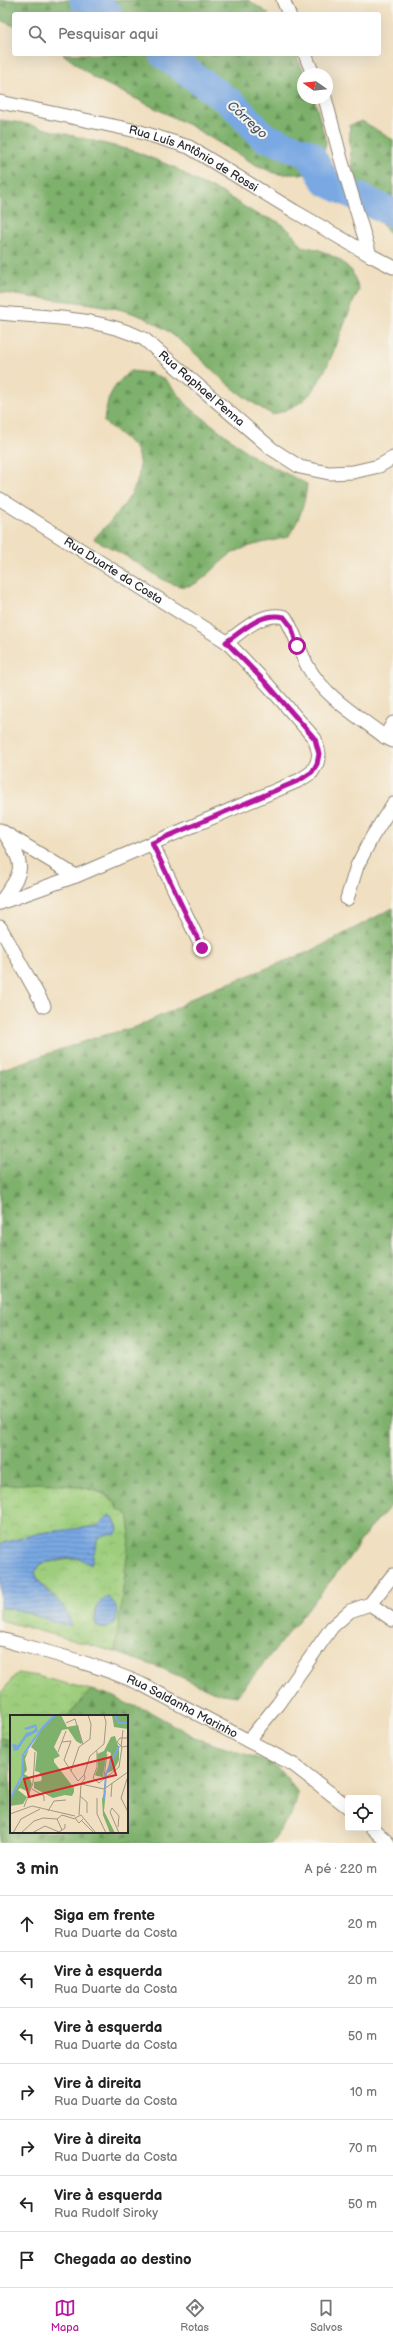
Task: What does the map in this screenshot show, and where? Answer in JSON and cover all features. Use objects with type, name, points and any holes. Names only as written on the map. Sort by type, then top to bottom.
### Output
[{"type":"street","points":[[283,0],[288,12]]},
{"type":"street","points":[[306,56],[310,68]]},
{"type":"street","name":"Rua Luís Antônio de Rossi","points":[[0,102],[136,131],[189,147],[294,212],[370,255]]},
{"type":"street","points":[[327,104],[370,255],[393,267]]},
{"type":"street","name":"Rua Raphael Penna","points":[[0,314],[76,320],[123,329],[144,339],[272,449],[300,467],[329,473],[353,472],[379,466],[393,458]]},
{"type":"street","name":"Rua Duarte da Costa","points":[[0,498],[226,642],[268,685],[315,739],[319,754],[317,764],[312,772],[300,780],[76,876],[0,903]]},
{"type":"street","points":[[226,642],[266,616],[274,614],[284,617],[291,626],[300,652],[321,686],[389,739],[393,723]]},
{"type":"street","points":[[348,899],[357,866],[393,804]]},
{"type":"street","points":[[2,832],[76,876]]},
{"type":"street","points":[[0,903],[18,878],[21,864],[18,854],[2,832]]},
{"type":"street","points":[[152,843],[202,948]]},
{"type":"street","points":[[0,928],[44,1006]]},
{"type":"street","points":[[248,1741],[278,1704],[332,1626],[350,1612],[370,1604],[393,1575]]},
{"type":"street","points":[[370,1604],[393,1620]]},
{"type":"street","name":"Rua Saldanha Marinho","points":[[0,1640],[55,1654],[127,1677],[294,1765],[345,1805]]},
{"type":"street","points":[[375,1831],[388,1843]]},
{"type":"green space","points":[[0,0],[248,0],[266,12],[12,12],[12,25],[0,20]]},
{"type":"green space","points":[[66,56],[296,56],[302,68],[297,68],[297,104],[316,104],[326,142],[322,161],[308,174],[277,174],[256,165],[191,126],[94,78]]},
{"type":"green space","points":[[0,120],[22,123],[134,151],[176,168],[194,180],[221,192],[256,214],[277,221],[291,232],[302,246],[320,250],[340,260],[352,271],[359,290],[330,360],[316,386],[308,396],[296,405],[273,415],[235,390],[168,331],[147,319],[113,308],[94,304],[0,292]]},
{"type":"green space","points":[[362,121],[393,140],[393,236],[364,204],[354,176],[350,144],[350,125]]},
{"type":"green space","points":[[130,371],[150,373],[166,380],[189,407],[255,458],[307,484],[301,511],[296,524],[288,537],[253,545],[239,550],[227,557],[202,580],[188,586],[180,586],[168,582],[94,539],[128,499],[135,487],[139,475],[139,463],[136,450],[127,440],[104,422],[109,399],[114,388]]},
{"type":"green space","points":[[393,908],[393,1504],[369,1529],[346,1562],[237,1696],[217,1693],[163,1669],[115,1652],[130,1529],[128,1514],[117,1509],[112,1499],[100,1492],[84,1488],[46,1484],[0,1486],[0,1070],[97,1037],[136,1027],[171,1011],[196,996],[313,950]]},
{"type":"green space","points":[[39,1483],[71,1486],[96,1491],[114,1501],[117,1509],[128,1514],[130,1529],[115,1652],[0,1620],[0,1607],[21,1611],[56,1597],[38,1582],[35,1572],[42,1563],[79,1558],[98,1537],[118,1530],[117,1524],[40,1533],[0,1544],[0,1486]]},
{"type":"green space","points":[[17,1673],[37,1676],[91,1690],[69,1715],[10,1715],[10,1740],[0,1738],[0,1694]]},
{"type":"green space","points":[[91,1690],[110,1695],[128,1704],[147,1710],[198,1739],[272,1763],[286,1777],[298,1793],[293,1812],[271,1843],[0,1843],[0,1738],[10,1740],[10,1833],[128,1833],[128,1715],[69,1715]]},
{"type":"water","points":[[109,1515],[114,1518],[118,1530],[115,1535],[109,1534],[98,1537],[91,1565],[79,1558],[65,1559],[42,1563],[35,1572],[38,1580],[65,1609],[69,1617],[71,1627],[21,1611],[0,1607],[0,1544],[40,1533],[98,1526]]},
{"type":"water","points":[[108,1597],[114,1603],[116,1608],[116,1622],[108,1628],[101,1628],[98,1627],[95,1622],[96,1606]]},
{"type":"waterway","name":"Córrego","points":[[84,0],[105,12]]},
{"type":"waterway","name":"Córrego","points":[[166,56],[235,106],[264,137],[310,154],[326,182],[393,213]]},
{"type":"route","points":[[202,948],[152,843],[300,780],[312,772],[317,764],[319,754],[315,739],[268,685],[226,642],[266,616],[274,614],[284,617],[291,626],[297,646]]}]
